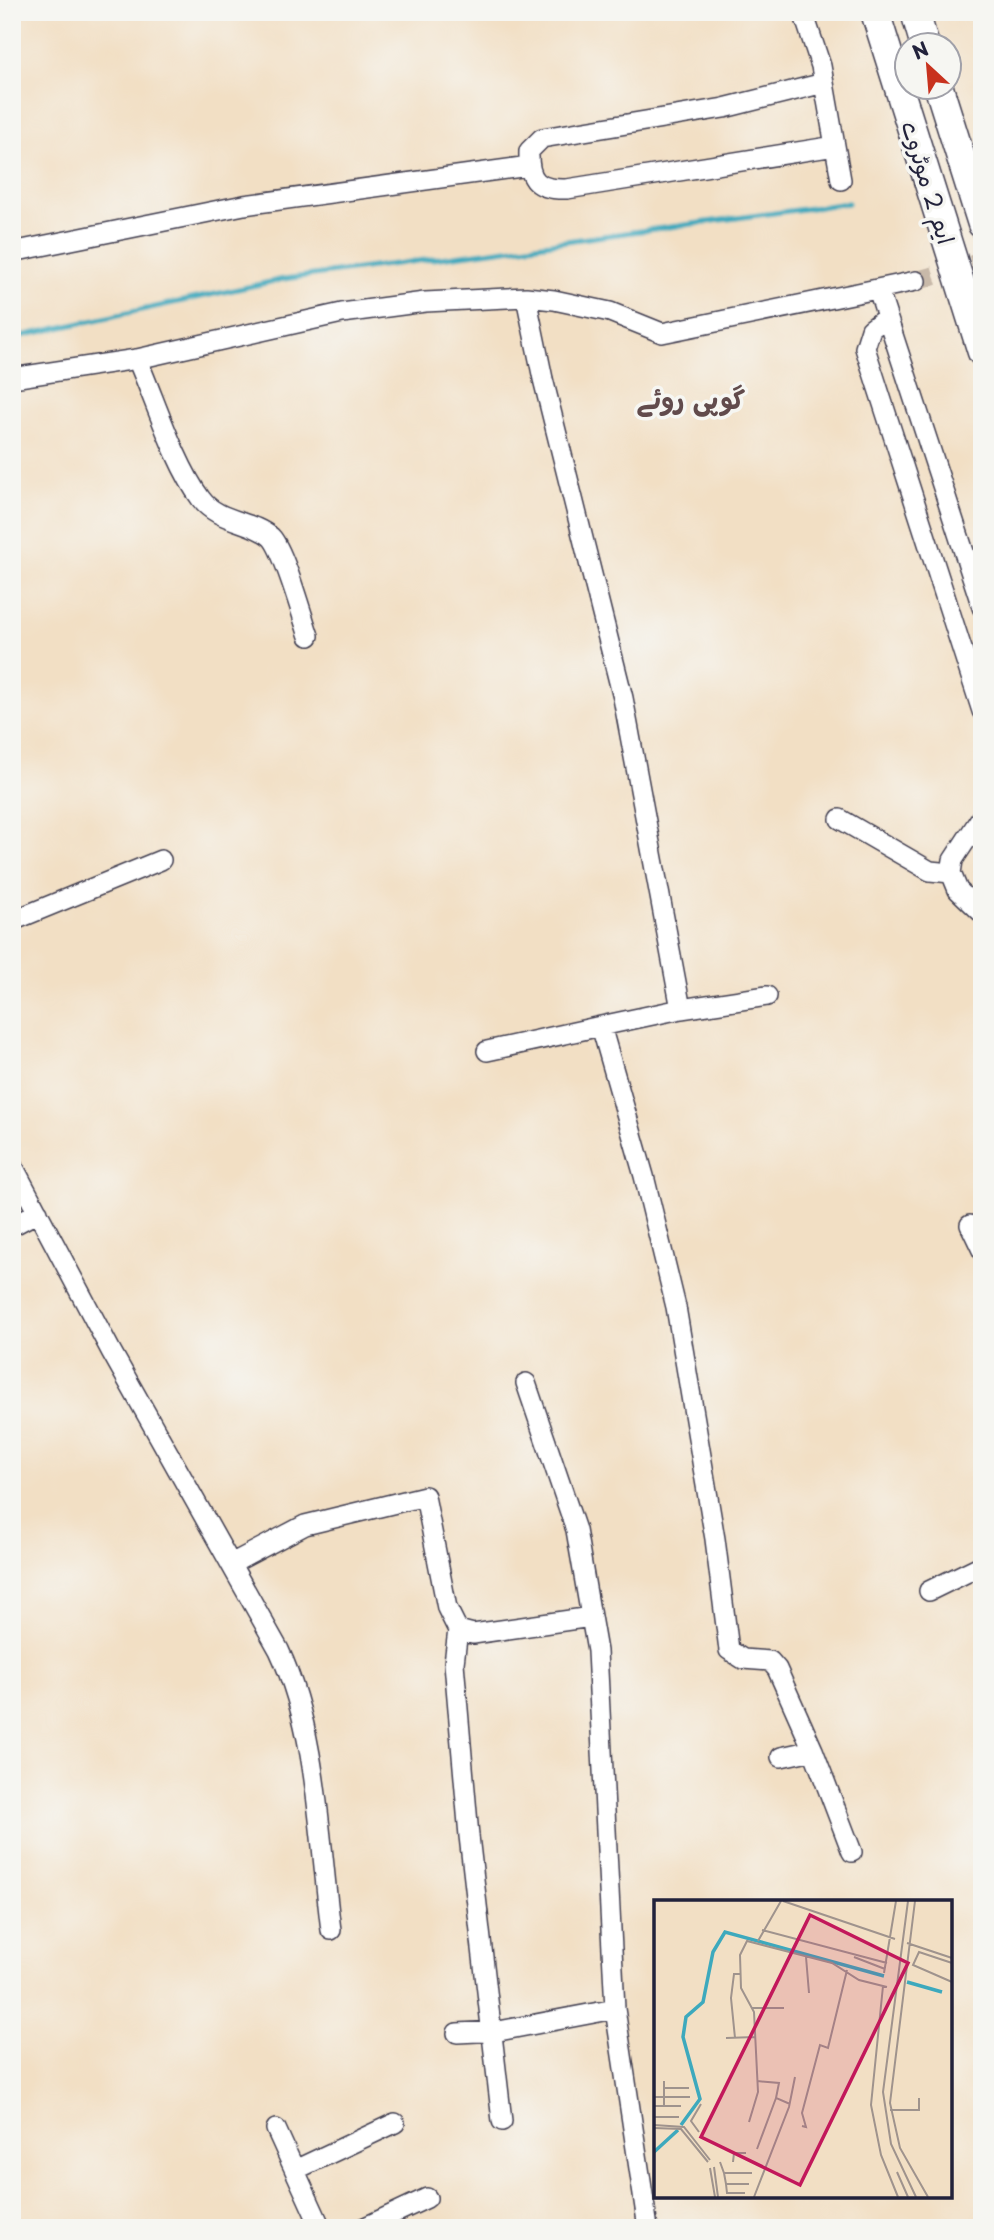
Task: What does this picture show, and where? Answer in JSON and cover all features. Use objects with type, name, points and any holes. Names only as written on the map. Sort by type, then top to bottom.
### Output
[{"type":"highway","name":"ایم 2 موٹروے","points":[[875,12],[982,352]]},
{"type":"highway","points":[[915,12],[921,32]]},
{"type":"highway","name":"ایم 2 موٹروے","points":[[943,102],[982,224]]},
{"type":"street","points":[[803,12],[824,83],[841,180]]},
{"type":"street","points":[[824,83],[724,108],[542,138],[529,151],[529,166],[536,182],[547,190],[567,189],[835,146]]},
{"type":"street","points":[[12,252],[244,205],[529,166]]},
{"type":"street","points":[[12,378],[137,359],[274,326],[377,307],[526,297],[601,309],[662,333],[916,281]]},
{"type":"street","points":[[878,289],[982,607]]},
{"type":"street","points":[[526,297],[543,379],[623,698],[681,1009]]},
{"type":"street","points":[[887,317],[871,329],[865,348],[982,711]]},
{"type":"street","points":[[137,359],[176,450],[204,503],[225,517],[263,532],[277,545],[309,636]]},
{"type":"street","points":[[982,816],[953,860],[951,873],[958,890],[982,913]]},
{"type":"street","points":[[840,819],[930,871],[951,873]]},
{"type":"street","points":[[12,921],[161,860]]},
{"type":"street","points":[[487,1051],[681,1009],[766,996]]},
{"type":"street","points":[[601,1026],[644,1176],[676,1307],[715,1539],[729,1650],[743,1659],[770,1661],[778,1669],[852,1852]]},
{"type":"street","points":[[12,1164],[111,1351],[279,1650],[300,1702],[331,1930]]},
{"type":"street","points":[[12,1226],[38,1212]]},
{"type":"street","points":[[970,1225],[982,1250]]},
{"type":"street","points":[[526,1383],[576,1530],[597,1651],[615,2009],[648,2228]]},
{"type":"street","points":[[231,1564],[305,1525],[425,1496],[447,1608],[458,1630],[454,1663],[469,1836],[502,2121]]},
{"type":"street","points":[[929,1591],[982,1565]]},
{"type":"street","points":[[458,1630],[473,1634],[591,1617]]},
{"type":"street","points":[[781,1757],[813,1750]]},
{"type":"street","points":[[457,2033],[491,2031],[615,2009]]},
{"type":"street","points":[[295,2170],[395,2123]]},
{"type":"street","points":[[276,2129],[321,2228]]},
{"type":"street","points":[[363,2228],[427,2198]]},
{"type":"waterway","points":[[12,338],[284,279],[848,203]]},
{"type":"tunnel","points":[[916,281],[982,262]]},
{"type":"district","name":"گوپی روئے","points":[[691,398]]}]
